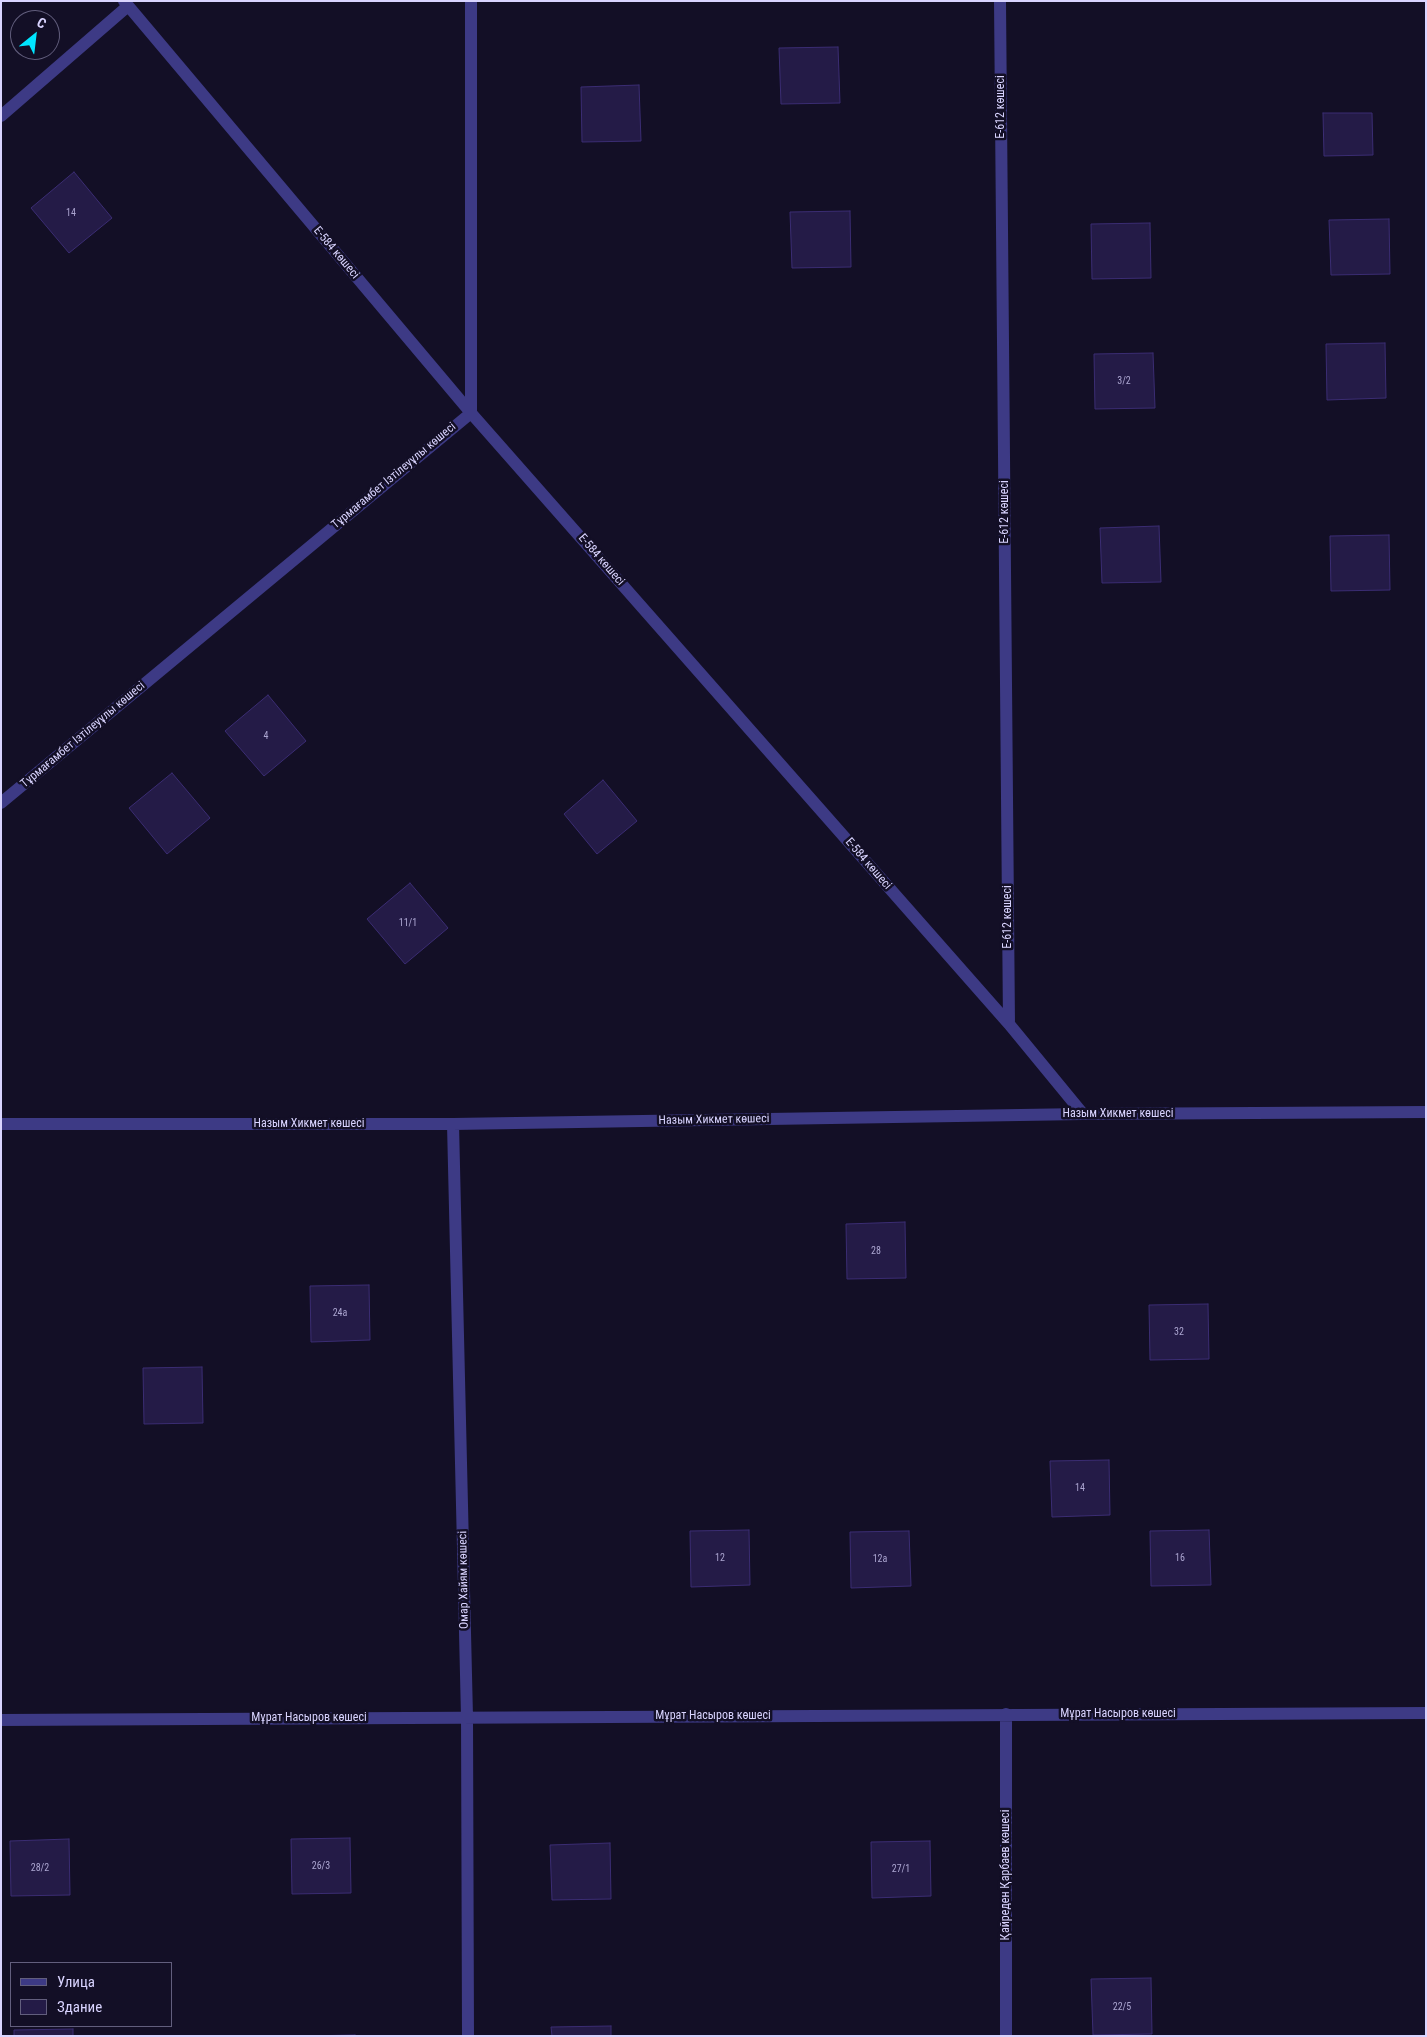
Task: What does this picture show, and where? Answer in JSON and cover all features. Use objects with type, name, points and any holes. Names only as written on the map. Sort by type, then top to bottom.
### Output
[{"type":"street","points":[[471,1],[471,412]]},
{"type":"street","name":"Е-612 көшесі","points":[[1000,1],[1009,1024]]},
{"type":"street","points":[[1,116],[126,4]]},
{"type":"street","name":"Е-584 көшесі","points":[[126,4],[471,412],[1009,1024],[1083,1114]]},
{"type":"street","name":"Тұрмағамбет Ізтілеуұлы көшесі","points":[[1,803],[471,412]]},
{"type":"street","name":"Назым Хикмет көшесі","points":[[1,1124],[453,1124],[1083,1114],[1426,1112]]},
{"type":"street","name":"Омар Хайям көшесі","points":[[453,1124],[467,1717],[468,2036]]},
{"type":"street","name":"Мұрат Насыров көшесі","points":[[1,1720],[1426,1713]]},
{"type":"street","name":"Қайреден Қарбаев көшесі","points":[[1006,1714],[1006,2036]]},
{"type":"building","points":[[838,47],[840,103],[781,104],[779,48]]},
{"type":"building","points":[[639,85],[641,141],[582,142],[581,87]]},
{"type":"building","points":[[1323,113],[1372,113],[1373,155],[1324,156]]},
{"type":"building","points":[[74,172],[112,218],[69,253],[31,208]]},
{"type":"building","points":[[850,211],[851,267],[792,268],[790,212]]},
{"type":"building","points":[[1389,219],[1390,274],[1331,275],[1329,220]]},
{"type":"building","points":[[1150,223],[1151,278],[1092,279],[1091,224]]},
{"type":"building","points":[[1385,343],[1386,398],[1327,400],[1326,344]]},
{"type":"building","points":[[1153,353],[1155,408],[1095,409],[1094,354]]},
{"type":"building","points":[[1159,526],[1161,582],[1102,583],[1100,528]]},
{"type":"building","points":[[1389,535],[1390,590],[1331,591],[1330,536]]},
{"type":"building","points":[[268,695],[306,741],[264,776],[225,731]]},
{"type":"building","points":[[172,773],[210,818],[167,854],[129,808]]},
{"type":"building","points":[[603,780],[637,821],[597,854],[564,814]]},
{"type":"building","points":[[410,883],[448,928],[405,964],[367,919]]},
{"type":"building","points":[[905,1222],[906,1278],[847,1279],[846,1224]]},
{"type":"building","points":[[369,1285],[370,1340],[311,1342],[310,1286]]},
{"type":"building","points":[[1208,1304],[1209,1359],[1150,1360],[1149,1305]]},
{"type":"building","points":[[202,1367],[203,1423],[144,1424],[143,1368]]},
{"type":"building","points":[[1109,1460],[1110,1515],[1052,1517],[1050,1461]]},
{"type":"building","points":[[749,1530],[750,1585],[691,1587],[690,1531]]},
{"type":"building","points":[[1209,1530],[1211,1585],[1151,1586],[1150,1531]]},
{"type":"building","points":[[909,1531],[911,1586],[851,1588],[850,1532]]},
{"type":"building","points":[[350,1838],[351,1893],[292,1894],[291,1839]]},
{"type":"building","points":[[69,1839],[70,1895],[11,1896],[10,1841]]},
{"type":"building","points":[[930,1841],[931,1896],[872,1898],[871,1842]]},
{"type":"building","points":[[610,1843],[611,1899],[552,1900],[550,1845]]},
{"type":"building","points":[[1151,1978],[1152,2034],[1093,2035],[1091,1979]]},
{"type":"building","points":[[611,2026],[611,2036],[552,2036],[551,2027]]},
{"type":"building","points":[[73,2029],[73,2036],[14,2036],[14,2030]]},
{"type":"building","points":[[355,2035],[355,2036],[304,2036]]}]
